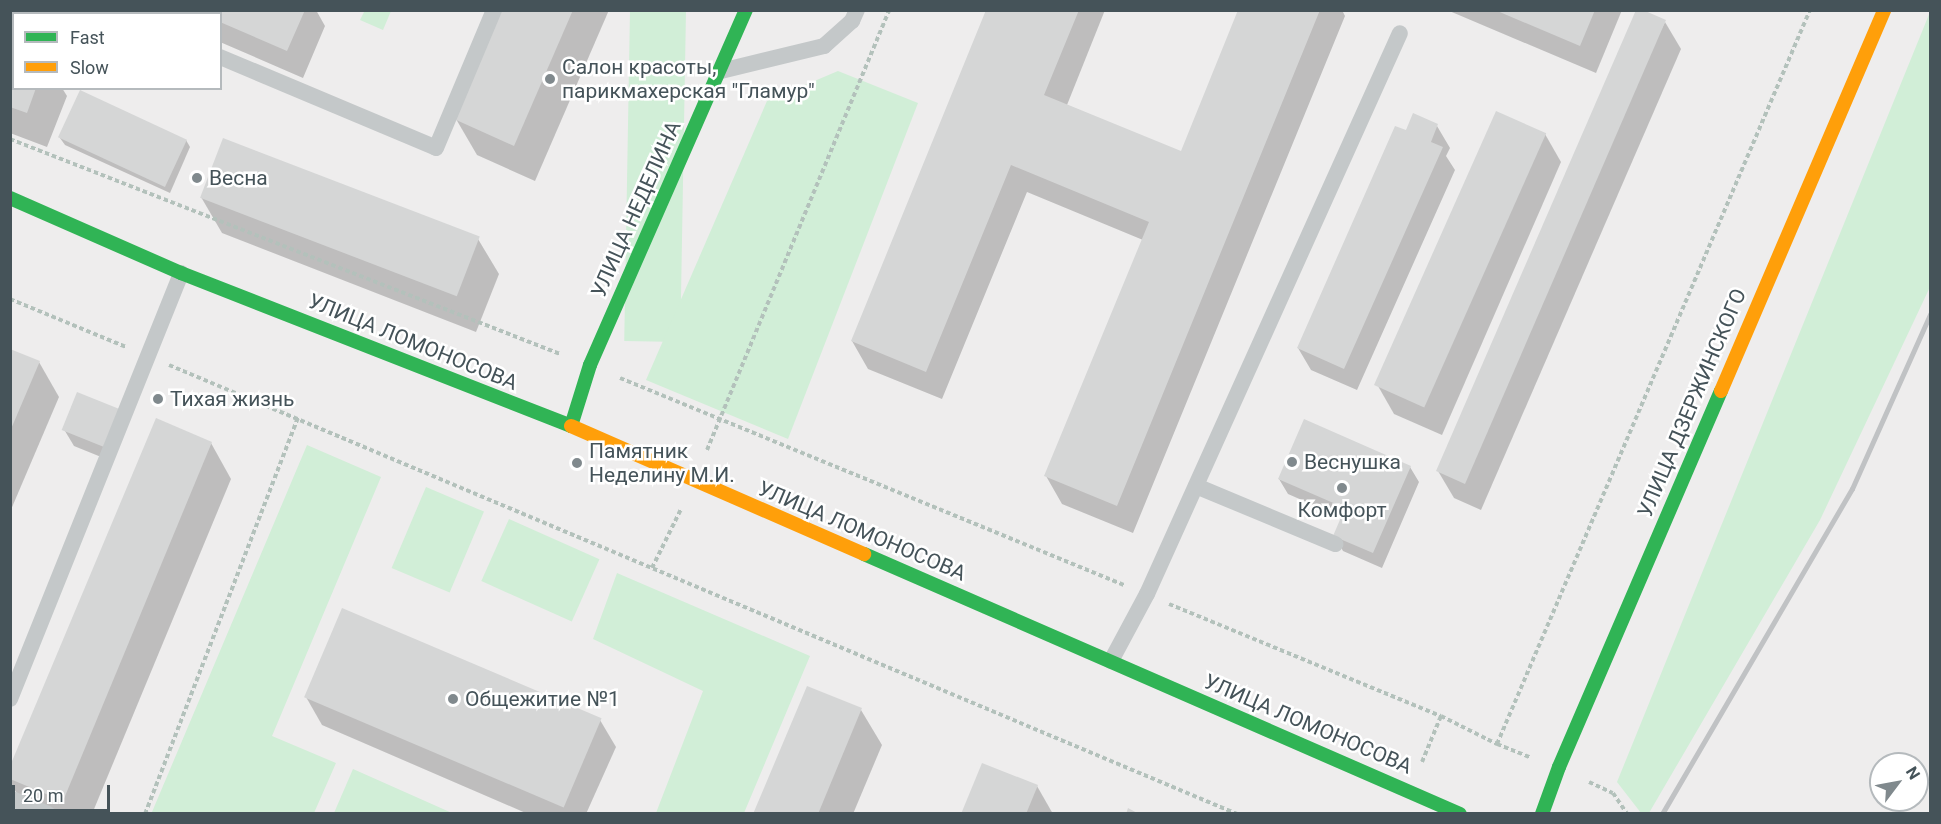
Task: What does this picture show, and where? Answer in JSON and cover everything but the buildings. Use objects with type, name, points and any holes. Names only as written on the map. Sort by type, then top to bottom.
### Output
[{"type":"street","name":"УЛИЦА НЕДЕЛИНА","points":[[571,426],[590,365],[746,10]]},
{"type":"street","name":"УЛИЦА ДЗЕРЖИНСКОГО","points":[[1542,813],[1568,746],[1884,10]]},
{"type":"street","name":"УЛИЦА ЛОМОНОСОВА","points":[[10,198],[181,273],[571,426],[1460,813]]},
{"type":"lane","points":[[222,58],[436,148],[494,10]]},
{"type":"lane","points":[[721,71],[824,46],[852,21],[857,10]]},
{"type":"lane","points":[[1111,662],[1147,594],[1400,33]]},
{"type":"lane","points":[[10,699],[181,273]]},
{"type":"lane","points":[[1196,486],[1335,544]]},
{"type":"lane","points":[[10,798],[48,813]]},
{"type":"path","points":[[652,568],[694,481],[889,10]]},
{"type":"path","points":[[10,139],[590,365],[1441,716],[1497,744],[1810,10]]},
{"type":"path","points":[[10,299],[1236,813]]},
{"type":"path","points":[[145,813],[298,418]]},
{"type":"green space","points":[[365,10],[391,10],[383,30],[360,20]]},
{"type":"green space","points":[[630,10],[686,11],[680,342],[624,341]]},
{"type":"green space","points":[[1930,12],[1930,287],[1820,520],[1649,813],[1641,813],[1617,782]]},
{"type":"green space","points":[[838,71],[918,103],[788,439],[646,380],[767,101]]},
{"type":"green space","points":[[307,445],[381,477],[272,736],[336,763],[314,813],[152,812]]},
{"type":"green space","points":[[426,487],[484,512],[450,593],[392,568]]},
{"type":"green space","points":[[509,519],[599,559],[572,621],[481,581]]},
{"type":"green space","points":[[617,573],[810,656],[744,813],[656,813],[703,691],[593,639]]},
{"type":"green space","points":[[353,769],[452,813],[334,813]]},
{"type":"railway","points":[[1662,814],[1852,489],[1930,315]]},
{"type":"traffic: fast","points":[[571,426],[590,365],[746,10]]},
{"type":"traffic: fast","points":[[10,198],[181,273],[571,426]]},
{"type":"traffic: fast","points":[[1542,814],[1559,767],[1721,391]]},
{"type":"traffic: fast","points":[[864,554],[1460,814]]},
{"type":"traffic: slow","points":[[1721,391],[1884,10]]},
{"type":"traffic: slow","points":[[571,426],[864,554]]},
{"type":"place","name":"Салон красоты, парикмахерская \"Гламур\"","points":[[550,79]]},
{"type":"place","name":"Весна","points":[[197,178]]},
{"type":"place","name":"Тихая жизнь","points":[[158,399]]},
{"type":"place","name":"Веснушка","points":[[1292,462]]},
{"type":"place","name":"Памятник Неделину М.И.","points":[[577,463]]},
{"type":"place","name":"Комфорт","points":[[1342,488]]},
{"type":"place","name":"Общежитие №1","points":[[453,699]]}]
